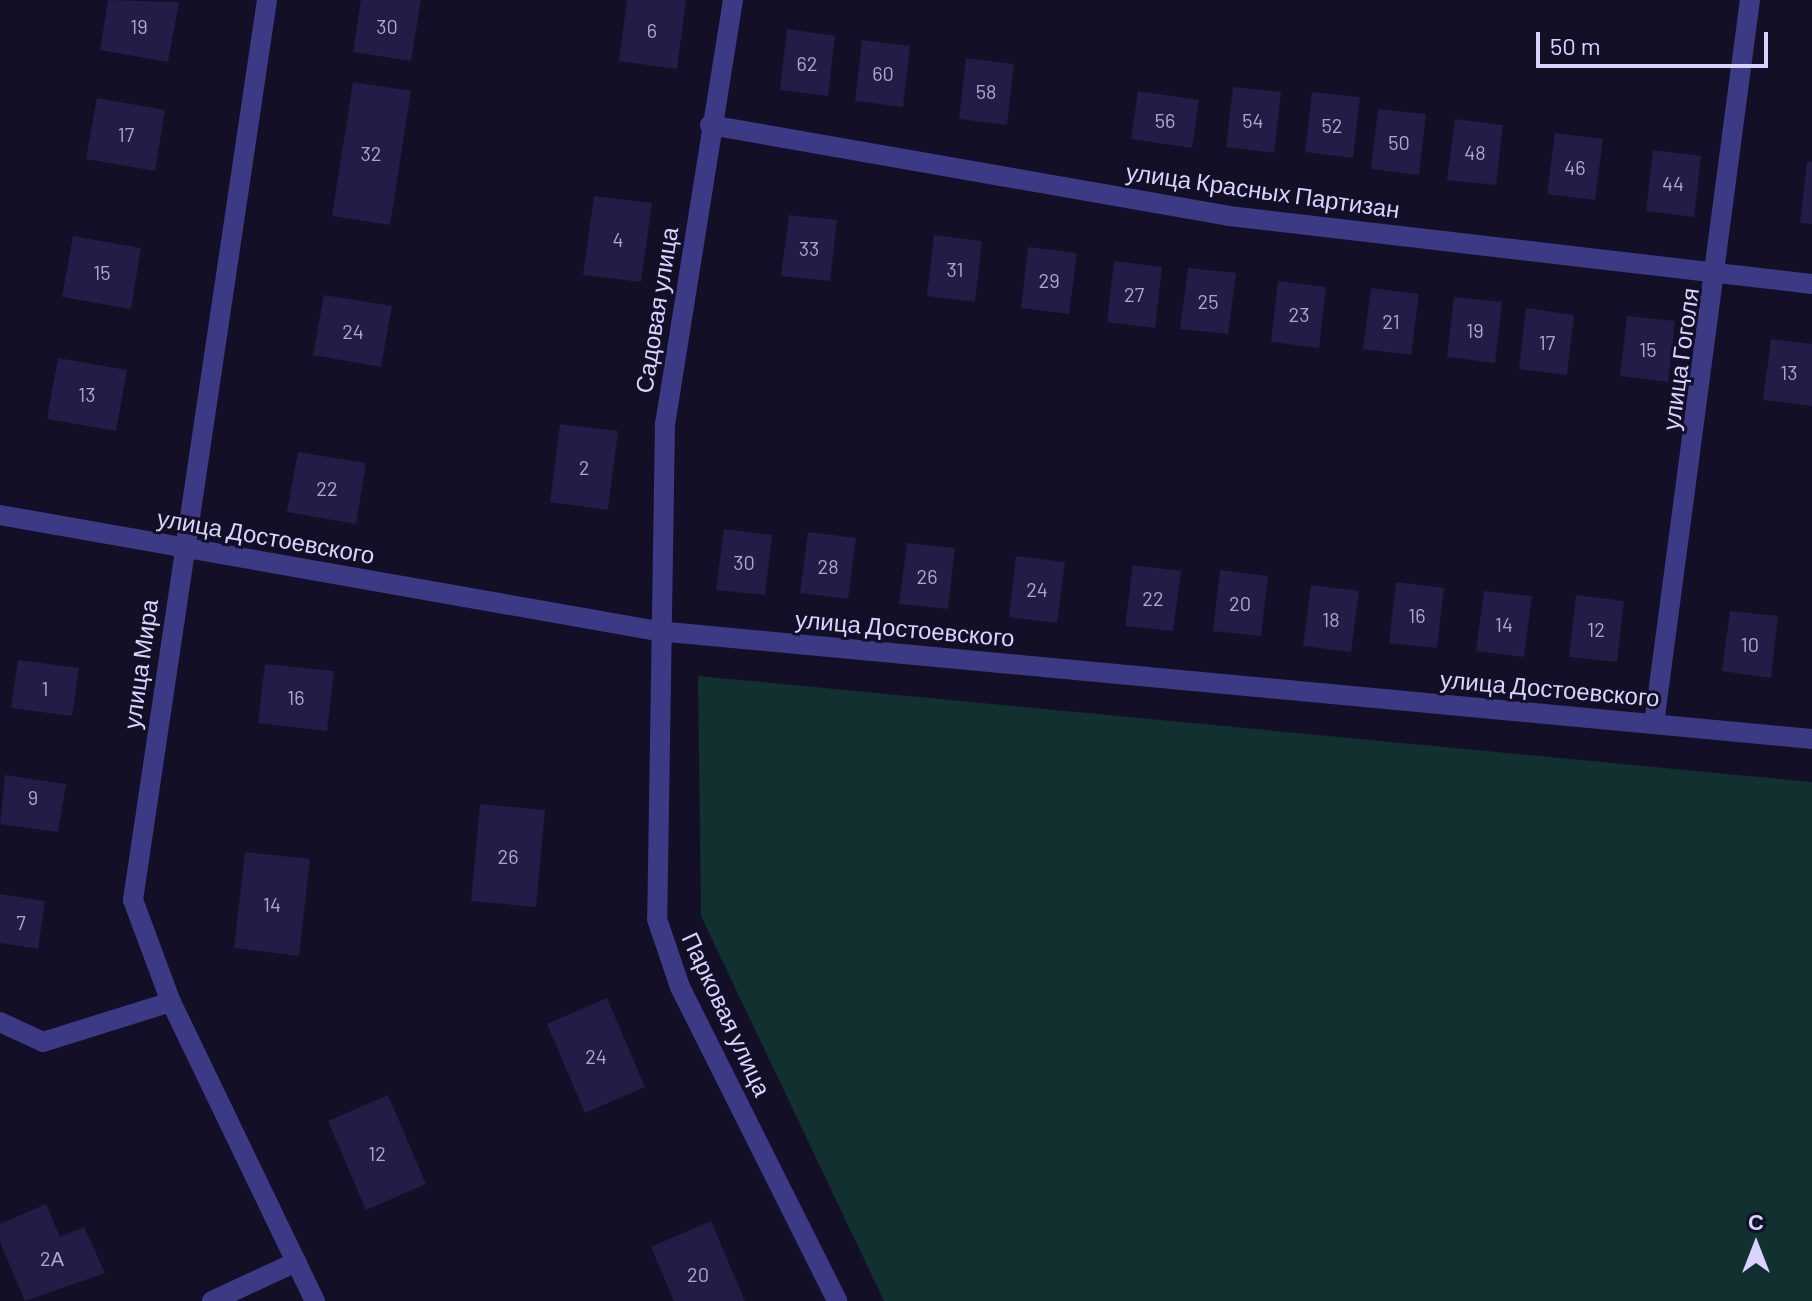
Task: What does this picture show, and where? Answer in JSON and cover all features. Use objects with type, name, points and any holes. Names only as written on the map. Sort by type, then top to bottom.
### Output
[{"type":"street","name":"улица Мира","points":[[267,0],[133,900],[171,1002],[315,1301]]},
{"type":"street","name":"Садовая улица","points":[[657,631],[665,423],[710,125],[733,0]]},
{"type":"street","name":"улица Гоголя","points":[[1654,724],[1719,270],[1750,0]]},
{"type":"street","name":"улица Красных Партизан","points":[[710,125],[1229,216],[1719,270],[1812,284]]},
{"type":"street","name":"улица Достоевского","points":[[0,515],[657,631],[1812,739]]},
{"type":"street","name":"Парковая улица","points":[[657,631],[657,919],[680,987],[837,1301]]},
{"type":"street","points":[[0,1022],[43,1042],[171,1002]]},
{"type":"street","points":[[212,1301],[296,1262]]},
{"type":"green space","points":[[698,676],[1812,782],[1812,1301],[884,1301],[701,916]]},
{"type":"building","points":[[108,0],[179,2],[168,62],[100,50]]},
{"type":"building","points":[[361,0],[421,0],[411,61],[353,52]]},
{"type":"building","points":[[627,0],[686,0],[677,69],[619,61]]},
{"type":"building","points":[[787,29],[835,36],[828,96],[780,90]]},
{"type":"building","points":[[862,40],[910,46],[903,107],[855,101]]},
{"type":"building","points":[[966,58],[1014,64],[1007,125],[959,119]]},
{"type":"building","points":[[353,82],[411,91],[390,225],[332,216]]},
{"type":"building","points":[[1233,87],[1281,92],[1274,153],[1226,147]]},
{"type":"building","points":[[1138,91],[1199,100],[1192,148],[1131,139]]},
{"type":"building","points":[[1312,92],[1360,97],[1353,158],[1305,152]]},
{"type":"building","points":[[97,98],[165,110],[155,171],[86,159]]},
{"type":"building","points":[[1378,109],[1426,114],[1419,175],[1371,169]]},
{"type":"building","points":[[1455,119],[1503,125],[1496,185],[1447,180]]},
{"type":"building","points":[[1555,133],[1603,139],[1595,200],[1547,194]]},
{"type":"building","points":[[1653,150],[1701,156],[1694,217],[1646,211]]},
{"type":"building","points":[[1807,162],[1812,162],[1812,224],[1800,223]]},
{"type":"building","points":[[594,196],[652,203],[641,282],[583,275]]},
{"type":"building","points":[[789,215],[837,220],[830,281],[781,276]]},
{"type":"building","points":[[934,235],[982,241],[975,302],[927,296]]},
{"type":"building","points":[[73,236],[141,248],[131,309],[62,297]]},
{"type":"building","points":[[1028,247],[1077,253],[1069,314],[1021,308]]},
{"type":"building","points":[[1114,261],[1162,267],[1155,328],[1107,322]]},
{"type":"building","points":[[1188,268],[1236,273],[1228,334],[1180,329]]},
{"type":"building","points":[[1278,281],[1326,287],[1319,348],[1271,342]]},
{"type":"building","points":[[1371,288],[1419,294],[1411,355],[1363,349]]},
{"type":"building","points":[[324,295],[392,306],[381,367],[313,355]]},
{"type":"building","points":[[1454,297],[1502,302],[1495,363],[1447,357]]},
{"type":"building","points":[[1526,308],[1574,315],[1567,375],[1519,369]]},
{"type":"building","points":[[1627,316],[1675,321],[1668,382],[1620,376]]},
{"type":"building","points":[[1771,339],[1812,344],[1812,406],[1763,400]]},
{"type":"building","points":[[58,358],[127,370],[116,431],[47,419]]},
{"type":"building","points":[[560,424],[618,431],[608,510],[550,502]]},
{"type":"building","points":[[298,452],[366,463],[356,524],[287,512]]},
{"type":"building","points":[[724,529],[772,535],[765,595],[716,590]]},
{"type":"building","points":[[808,532],[856,538],[848,599],[800,593]]},
{"type":"building","points":[[907,543],[955,548],[948,609],[899,604]]},
{"type":"building","points":[[1016,556],[1065,562],[1057,623],[1009,617]]},
{"type":"building","points":[[1133,565],[1181,571],[1173,631],[1125,626]]},
{"type":"building","points":[[1220,570],[1268,576],[1261,636],[1213,631]]},
{"type":"building","points":[[1396,582],[1444,588],[1437,648],[1389,643]]},
{"type":"building","points":[[1311,585],[1359,591],[1351,652],[1303,646]]},
{"type":"building","points":[[1484,591],[1532,596],[1524,657],[1476,651]]},
{"type":"building","points":[[1576,595],[1624,601],[1617,662],[1569,657]]},
{"type":"building","points":[[1730,611],[1778,616],[1771,678],[1722,671]]},
{"type":"building","points":[[18,660],[79,668],[72,716],[11,708]]},
{"type":"building","points":[[265,664],[334,671],[327,731],[258,723]]},
{"type":"building","points":[[5,775],[66,784],[58,832],[0,824]]},
{"type":"building","points":[[480,804],[545,810],[536,907],[471,901]]},
{"type":"building","points":[[245,852],[310,859],[299,956],[234,948]]},
{"type":"building","points":[[0,894],[45,901],[38,949],[0,943]]},
{"type":"building","points":[[607,998],[645,1087],[585,1113],[547,1024]]},
{"type":"building","points":[[388,1095],[426,1184],[366,1210],[328,1121]]},
{"type":"building","points":[[46,1204],[60,1237],[84,1227],[105,1273],[25,1301],[0,1242],[0,1224]]},
{"type":"building","points":[[711,1221],[745,1301],[674,1301],[651,1247]]}]
